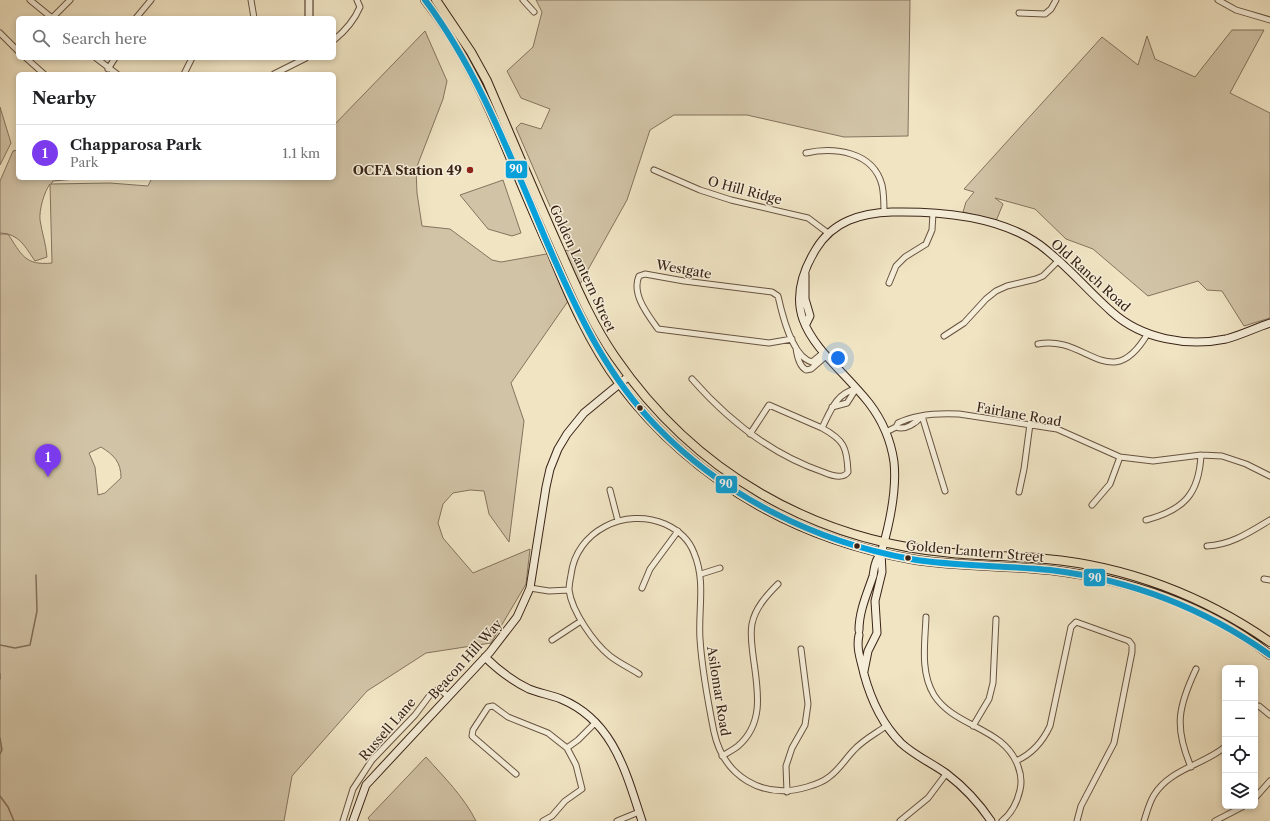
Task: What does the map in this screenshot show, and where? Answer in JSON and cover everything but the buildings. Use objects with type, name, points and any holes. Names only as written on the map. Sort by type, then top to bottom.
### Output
[{"type":"main road","name":"Golden Lantern Street","points":[[425,0],[445,27],[476,81],[567,290],[591,338],[619,384],[660,429],[705,470],[744,496],[803,528],[831,539],[881,552],[939,563],[1052,570],[1125,584],[1168,598],[1201,613],[1242,636],[1270,655]]},
{"type":"main road","name":"Golden Lantern Street","points":[[436,0],[471,52],[487,81],[578,291],[595,325],[614,356],[663,418],[677,432],[735,478],[781,506],[814,521],[884,543],[945,552],[1048,559],[1109,569],[1142,578],[1193,598],[1251,628],[1270,642]]},
{"type":"street","points":[[30,0],[50,16]]},
{"type":"street","points":[[54,16],[70,0]]},
{"type":"street","points":[[138,16],[151,0]]},
{"type":"street","points":[[251,0],[254,16]]},
{"type":"street","points":[[309,0],[310,16]]},
{"type":"street","points":[[336,38],[351,23],[357,14],[360,7],[357,0]]},
{"type":"street","points":[[523,0],[534,12]]},
{"type":"street","points":[[1019,13],[1045,14],[1052,9],[1056,0]]},
{"type":"street","points":[[1218,0],[1236,10],[1270,20]]},
{"type":"street","points":[[0,33],[16,49]]},
{"type":"street","points":[[28,60],[42,72]]},
{"type":"street","points":[[98,60],[113,72]]},
{"type":"street","points":[[108,69],[114,60]]},
{"type":"street","points":[[185,72],[191,60]]},
{"type":"street","points":[[278,72],[302,60]]},
{"type":"street","points":[[806,153],[822,150],[836,151],[854,154],[863,159],[879,177],[882,185],[884,213]]},
{"type":"street","name":"O Hill Ridge","points":[[654,170],[706,192],[808,218],[828,234]]},
{"type":"street","name":"Old Ranch Road","points":[[991,821],[974,798],[946,774],[916,755],[901,743],[886,726],[872,701],[859,659],[859,632],[862,604],[884,543],[893,500],[895,477],[893,458],[886,432],[872,407],[814,343],[806,324],[810,316],[805,299],[805,274],[808,261],[828,234],[854,217],[884,213],[933,213],[967,217],[1005,228],[1039,244],[1071,271],[1113,313],[1136,329],[1172,340],[1203,342],[1228,338],[1270,324]]},
{"type":"street","points":[[889,282],[896,266],[905,257],[926,244],[932,230],[933,213]]},
{"type":"street","points":[[944,336],[964,323],[986,299],[996,292],[1007,286],[1043,276],[1058,261]]},
{"type":"street","name":"Westgate","points":[[792,339],[769,343],[658,329],[642,305],[636,282],[639,276],[645,274],[712,285],[772,292],[778,296],[784,322],[792,339],[796,348],[804,360],[812,362],[824,355]]},
{"type":"street","points":[[1038,344],[1055,342],[1083,351],[1100,360],[1115,362],[1124,361],[1132,356],[1148,333]]},
{"type":"street","name":"Westgate","points":[[796,348],[797,356],[802,368],[806,370],[811,369],[824,355]]},
{"type":"street","name":"Beacon Hill Way","points":[[353,821],[366,785],[485,657],[517,617],[530,588],[546,487],[554,459],[562,441],[578,419],[629,376]]},
{"type":"street","points":[[692,379],[717,406],[750,434],[775,450],[808,467],[838,476],[848,474],[845,447],[836,436],[822,428],[769,405],[750,434]]},
{"type":"street","points":[[822,428],[837,400],[846,392],[856,389]]},
{"type":"street","points":[[832,407],[848,402],[856,389]]},
{"type":"street","points":[[837,400],[842,405]]},
{"type":"street","name":"Fairlane Road","points":[[886,432],[896,427],[900,428],[915,424],[922,416],[952,414],[1057,429],[1120,457],[1153,461],[1201,455],[1222,456],[1246,464],[1270,476]]},
{"type":"street","points":[[922,416],[945,491]]},
{"type":"street","points":[[1019,492],[1024,469],[1030,424]]},
{"type":"street","points":[[1146,520],[1163,515],[1182,505],[1194,490],[1200,471],[1201,455]]},
{"type":"street","points":[[1092,506],[1110,484],[1120,457]]},
{"type":"street","points":[[610,490],[618,521]]},
{"type":"street","name":"Asilomar Road","points":[[639,674],[610,656],[581,622],[569,590],[572,567],[580,549],[600,528],[618,521],[634,518],[646,518],[657,521],[678,531],[688,541],[694,551],[700,574],[700,641],[717,746],[722,756],[747,781],[766,790],[787,792],[811,786],[829,777],[855,748],[886,726]]},
{"type":"street","points":[[1208,546],[1241,538],[1270,520]]},
{"type":"street","points":[[642,588],[650,568],[678,531]]},
{"type":"street","points":[[864,672],[868,652],[877,633],[875,601],[882,572],[881,552]]},
{"type":"street","points":[[700,574],[720,568]]},
{"type":"street","points":[[1264,579],[1270,580]]},
{"type":"street","points":[[722,756],[737,747],[751,732],[758,714],[758,694],[752,648],[752,624],[763,600],[778,584]]},
{"type":"street","points":[[530,588],[549,591],[569,590]]},
{"type":"street","points":[[926,617],[925,667],[930,686],[935,696],[949,711],[973,726],[999,739],[1012,753],[1016,761],[1021,779],[1021,788],[1015,806],[1010,815],[1002,821]]},
{"type":"street","points":[[973,726],[988,700],[993,684],[996,620]]},
{"type":"street","points":[[552,640],[581,622]]},
{"type":"street","points":[[1016,761],[1034,750],[1046,735],[1050,726],[1071,627],[1076,622],[1129,641],[1132,644],[1132,652],[1114,743],[1081,806],[1077,821]]},
{"type":"street","points":[[787,792],[786,766],[792,748],[805,725],[808,704],[801,649]]},
{"type":"street","points":[[485,657],[510,678],[531,690],[562,699],[576,707],[596,722],[619,753],[642,821]]},
{"type":"street","points":[[1191,767],[1181,738],[1180,714],[1187,687],[1196,669]]},
{"type":"street","name":"Russell Lane","points":[[343,821],[353,789],[372,760],[415,715],[430,695],[439,689],[448,696]]},
{"type":"street","points":[[516,774],[472,736],[473,730],[488,707],[493,706],[508,717],[548,733],[567,748],[576,765],[582,789],[565,801],[552,816],[543,821]]},
{"type":"street","points":[[1258,707],[1270,715]]},
{"type":"street","points":[[567,748],[578,740],[596,722]]},
{"type":"street","points":[[1144,821],[1154,795],[1160,787],[1182,770],[1207,759],[1222,749]]},
{"type":"street","points":[[900,821],[933,792],[946,774]]},
{"type":"street","points":[[1258,795],[1270,781]]},
{"type":"street","points":[[1215,821],[1238,809]]},
{"type":"street","points":[[617,821],[639,812]]},
{"type":"shaded area","points":[[536,0],[910,0],[908,136],[844,137],[747,115],[674,115],[650,130],[627,200],[580,284],[511,383],[524,421],[509,542],[489,514],[484,491],[470,490],[453,493],[443,504],[438,523],[443,538],[473,573],[530,549],[526,584],[491,643],[426,653],[367,691],[292,776],[284,821],[0,821],[0,234],[7,234],[0,233],[0,181],[13,151],[16,150],[16,180],[64,180],[53,181],[51,184],[110,183],[148,186],[151,180],[336,180],[336,123],[425,31],[447,81],[443,99],[416,169],[417,193],[422,226],[450,229],[492,260],[501,262],[569,250],[516,128],[521,123],[541,129],[550,109],[521,98],[507,71],[533,47],[542,12]],"holes":[[[50,184],[52,263],[36,263],[25,257],[8,234],[25,246],[35,261],[47,257],[40,216],[44,196]],[[101,447],[113,456],[120,468],[121,478],[105,493],[98,495],[95,467],[89,453]]]},
{"type":"shaded area","points":[[1232,30],[1264,30],[1230,93],[1270,113],[1270,318],[1244,326],[1222,291],[1207,290],[1198,281],[1148,296],[1093,249],[1066,239],[1035,209],[995,198],[1003,204],[996,221],[963,212],[966,202],[974,192],[964,189],[1102,37],[1138,65],[1147,36],[1155,59],[1195,77]]},
{"type":"shaded area","points":[[0,107],[11,143],[0,165]]},
{"type":"shaded area","points":[[503,180],[521,233],[512,236],[488,229],[460,195]]},
{"type":"shaded area","points":[[426,757],[460,795],[476,821],[370,821],[368,818]]},
{"type":"waterway","points":[[0,645],[15,648],[30,645],[37,611],[36,575]]},
{"type":"waterway","points":[[0,674],[0,679]]},
{"type":"waterway","points":[[0,738],[2,750],[0,754]]},
{"type":"waterway","points":[[0,796],[8,807],[14,821]]},
{"type":"transit line","name":"90","points":[[425,0],[464,60],[496,123],[573,301],[597,346],[624,388],[640,408],[657,427],[712,475],[742,495],[774,513],[841,541],[876,551],[928,562],[1050,570],[1109,581],[1138,589],[1193,610],[1245,638],[1270,655]]},
{"type":"place","name":"OCFA Station 49","points":[[470,170]]},
{"type":"place","name":"Chapparosa Park","points":[[48,477]]}]
